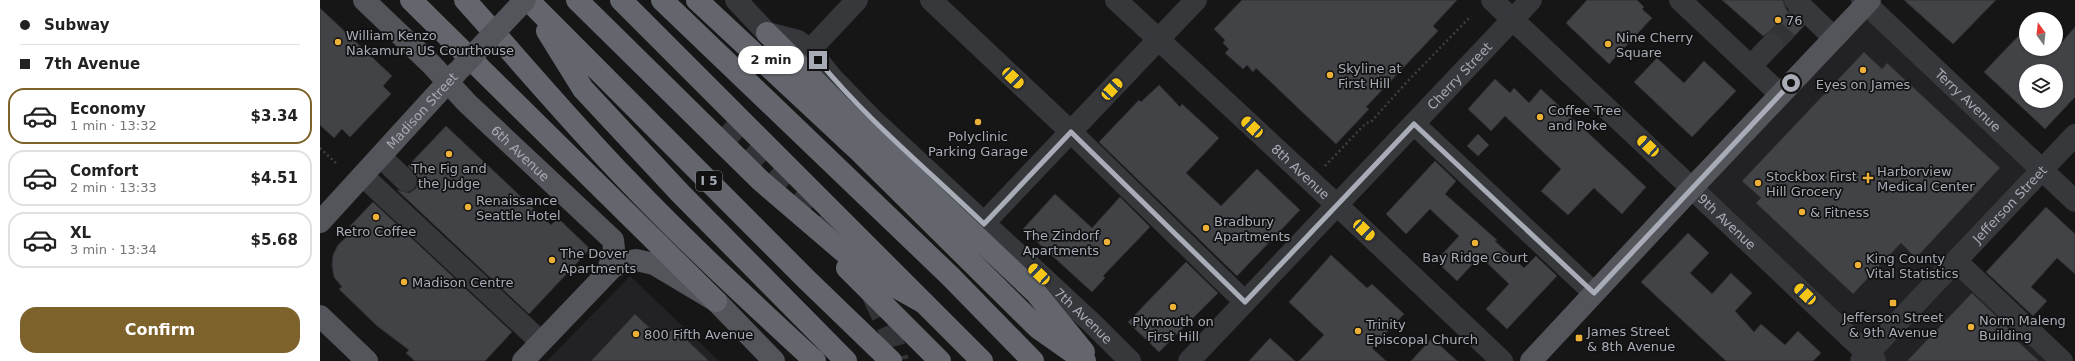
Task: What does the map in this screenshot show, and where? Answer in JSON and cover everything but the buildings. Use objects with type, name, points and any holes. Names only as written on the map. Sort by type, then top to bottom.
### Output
[{"type":"highway","points":[[411,0],[716,301]]},
{"type":"highway","points":[[465,0],[538,84],[632,186],[711,264],[815,361]]},
{"type":"highway","name":"I 5","points":[[527,0],[583,89],[680,193],[846,361]]},
{"type":"highway","name":"I 5","points":[[527,0],[806,279],[891,361]]},
{"type":"highway","points":[[577,0],[766,185],[866,270],[924,303]]},
{"type":"highway","points":[[621,0],[982,361]]},
{"type":"highway","points":[[662,0],[950,276],[1033,361]]},
{"type":"highway","points":[[697,0],[859,151],[1038,328],[1067,361]]},
{"type":"highway","points":[[767,33],[861,127],[1036,293],[1092,361]]},
{"type":"highway","points":[[817,238],[940,361]]},
{"type":"highway","points":[[1038,328],[1085,361]]},
{"type":"main road","name":"6th Avenue","points":[[364,0],[454,75],[467,103],[613,240],[614,249],[608,271]]},
{"type":"main road","name":"Madison Street","points":[[320,222],[381,157],[454,75],[527,0]]},
{"type":"main road","points":[[1531,361],[1834,38],[1866,1]]},
{"type":"main road","points":[[523,361],[608,271],[624,262],[642,260],[654,264],[716,301],[774,361]]},
{"type":"main road","points":[[320,316],[367,361]]},
{"type":"street","points":[[736,0],[767,33]]},
{"type":"street","points":[[810,50],[858,0]]},
{"type":"street","points":[[931,0],[1071,132],[1245,302]]},
{"type":"street","name":"8th Avenue","points":[[1116,0],[1337,205],[1502,361]]},
{"type":"street","points":[[984,224],[1196,0]]},
{"type":"street","name":"9th Avenue","points":[[1492,0],[1692,188],[1868,359]]},
{"type":"street","name":"Cherry Street","points":[[1189,361],[1531,0]]},
{"type":"street","points":[[1680,0],[1780,94]]},
{"type":"street","name":"Terry Avenue","points":[[1866,1],[2075,201]]},
{"type":"street","points":[[1800,8],[1834,38]]},
{"type":"street","name":"7th Avenue","points":[[767,33],[798,41],[810,50],[833,79],[872,119],[1093,324],[1130,361]]},
{"type":"street","points":[[1751,66],[1772,44]]},
{"type":"street","points":[[1414,124],[1594,293]]},
{"type":"street","name":"Jefferson Street","points":[[1868,359],[1956,261],[2075,135]]},
{"type":"street","points":[[381,157],[406,180]]},
{"type":"street","points":[[363,176],[541,342]]},
{"type":"street","points":[[1956,261],[2062,361]]},
{"type":"path","points":[[1325,166],[1366,123],[1371,122],[1405,84],[1471,16]]},
{"type":"path","points":[[320,148],[337,164]]},
{"type":"shaded area","name":"Harborview Medical Center","points":[[1866,4],[2042,170],[1955,262],[2059,361],[1861,361],[1692,188]]},
{"type":"shaded area","points":[[630,276],[719,361],[547,361]]},
{"type":"tunnel","points":[[1772,44],[1800,14]]},
{"type":"tunnel","points":[[721,128],[812,210],[832,232]]},
{"type":"tunnel","points":[[873,296],[891,334],[898,361]]},
{"type":"place","name":"76","points":[[1778,20]]},
{"type":"place","name":"William Kenzo Nakamura US Courthouse","points":[[338,42]]},
{"type":"place","name":"Nine Cherry Square","points":[[1608,44]]},
{"type":"place","name":"Eyes on James","points":[[1863,70]]},
{"type":"place","name":"Skyline at First Hill","points":[[1330,75]]},
{"type":"place","name":"Coffee Tree and Poke","points":[[1540,117]]},
{"type":"place","name":"Polyclinic Parking Garage","points":[[978,122]]},
{"type":"place","name":"The Fig and the Judge","points":[[449,154]]},
{"type":"place","name":"Harborview Medical Center","points":[[1868,178]]},
{"type":"place","name":"Stockbox First Hill Grocery","points":[[1758,183]]},
{"type":"place","name":"Renaissance Seattle Hotel","points":[[468,207]]},
{"type":"place","name":"& Fitness","points":[[1802,212]]},
{"type":"place","name":"Retro Coffee","points":[[376,217]]},
{"type":"place","name":"Bradbury Apartments","points":[[1206,228]]},
{"type":"place","name":"The Zindorf Apartments","points":[[1107,242]]},
{"type":"place","name":"Bay Ridge Court","points":[[1475,243]]},
{"type":"place","name":"The Dover Apartments","points":[[552,260]]},
{"type":"place","name":"King County Vital Statistics","points":[[1858,265]]},
{"type":"place","name":"Madison Centre","points":[[404,282]]},
{"type":"place","name":"Jefferson Street & 9th Avenue","points":[[1893,303]]},
{"type":"place","name":"Plymouth on First Hill","points":[[1173,307]]},
{"type":"place","name":"Norm Maleng Building","points":[[1971,327]]},
{"type":"place","name":"Trinity Episcopal Church","points":[[1358,331]]},
{"type":"place","name":"800 Fifth Avenue","points":[[636,334]]},
{"type":"place","name":"James Street & 8th Avenue","points":[[1579,338]]},
{"type":"route","points":[[818,60],[833,79],[872,119],[984,224],[1071,132],[1245,302],[1414,124],[1594,293],[1791,83]]}]
